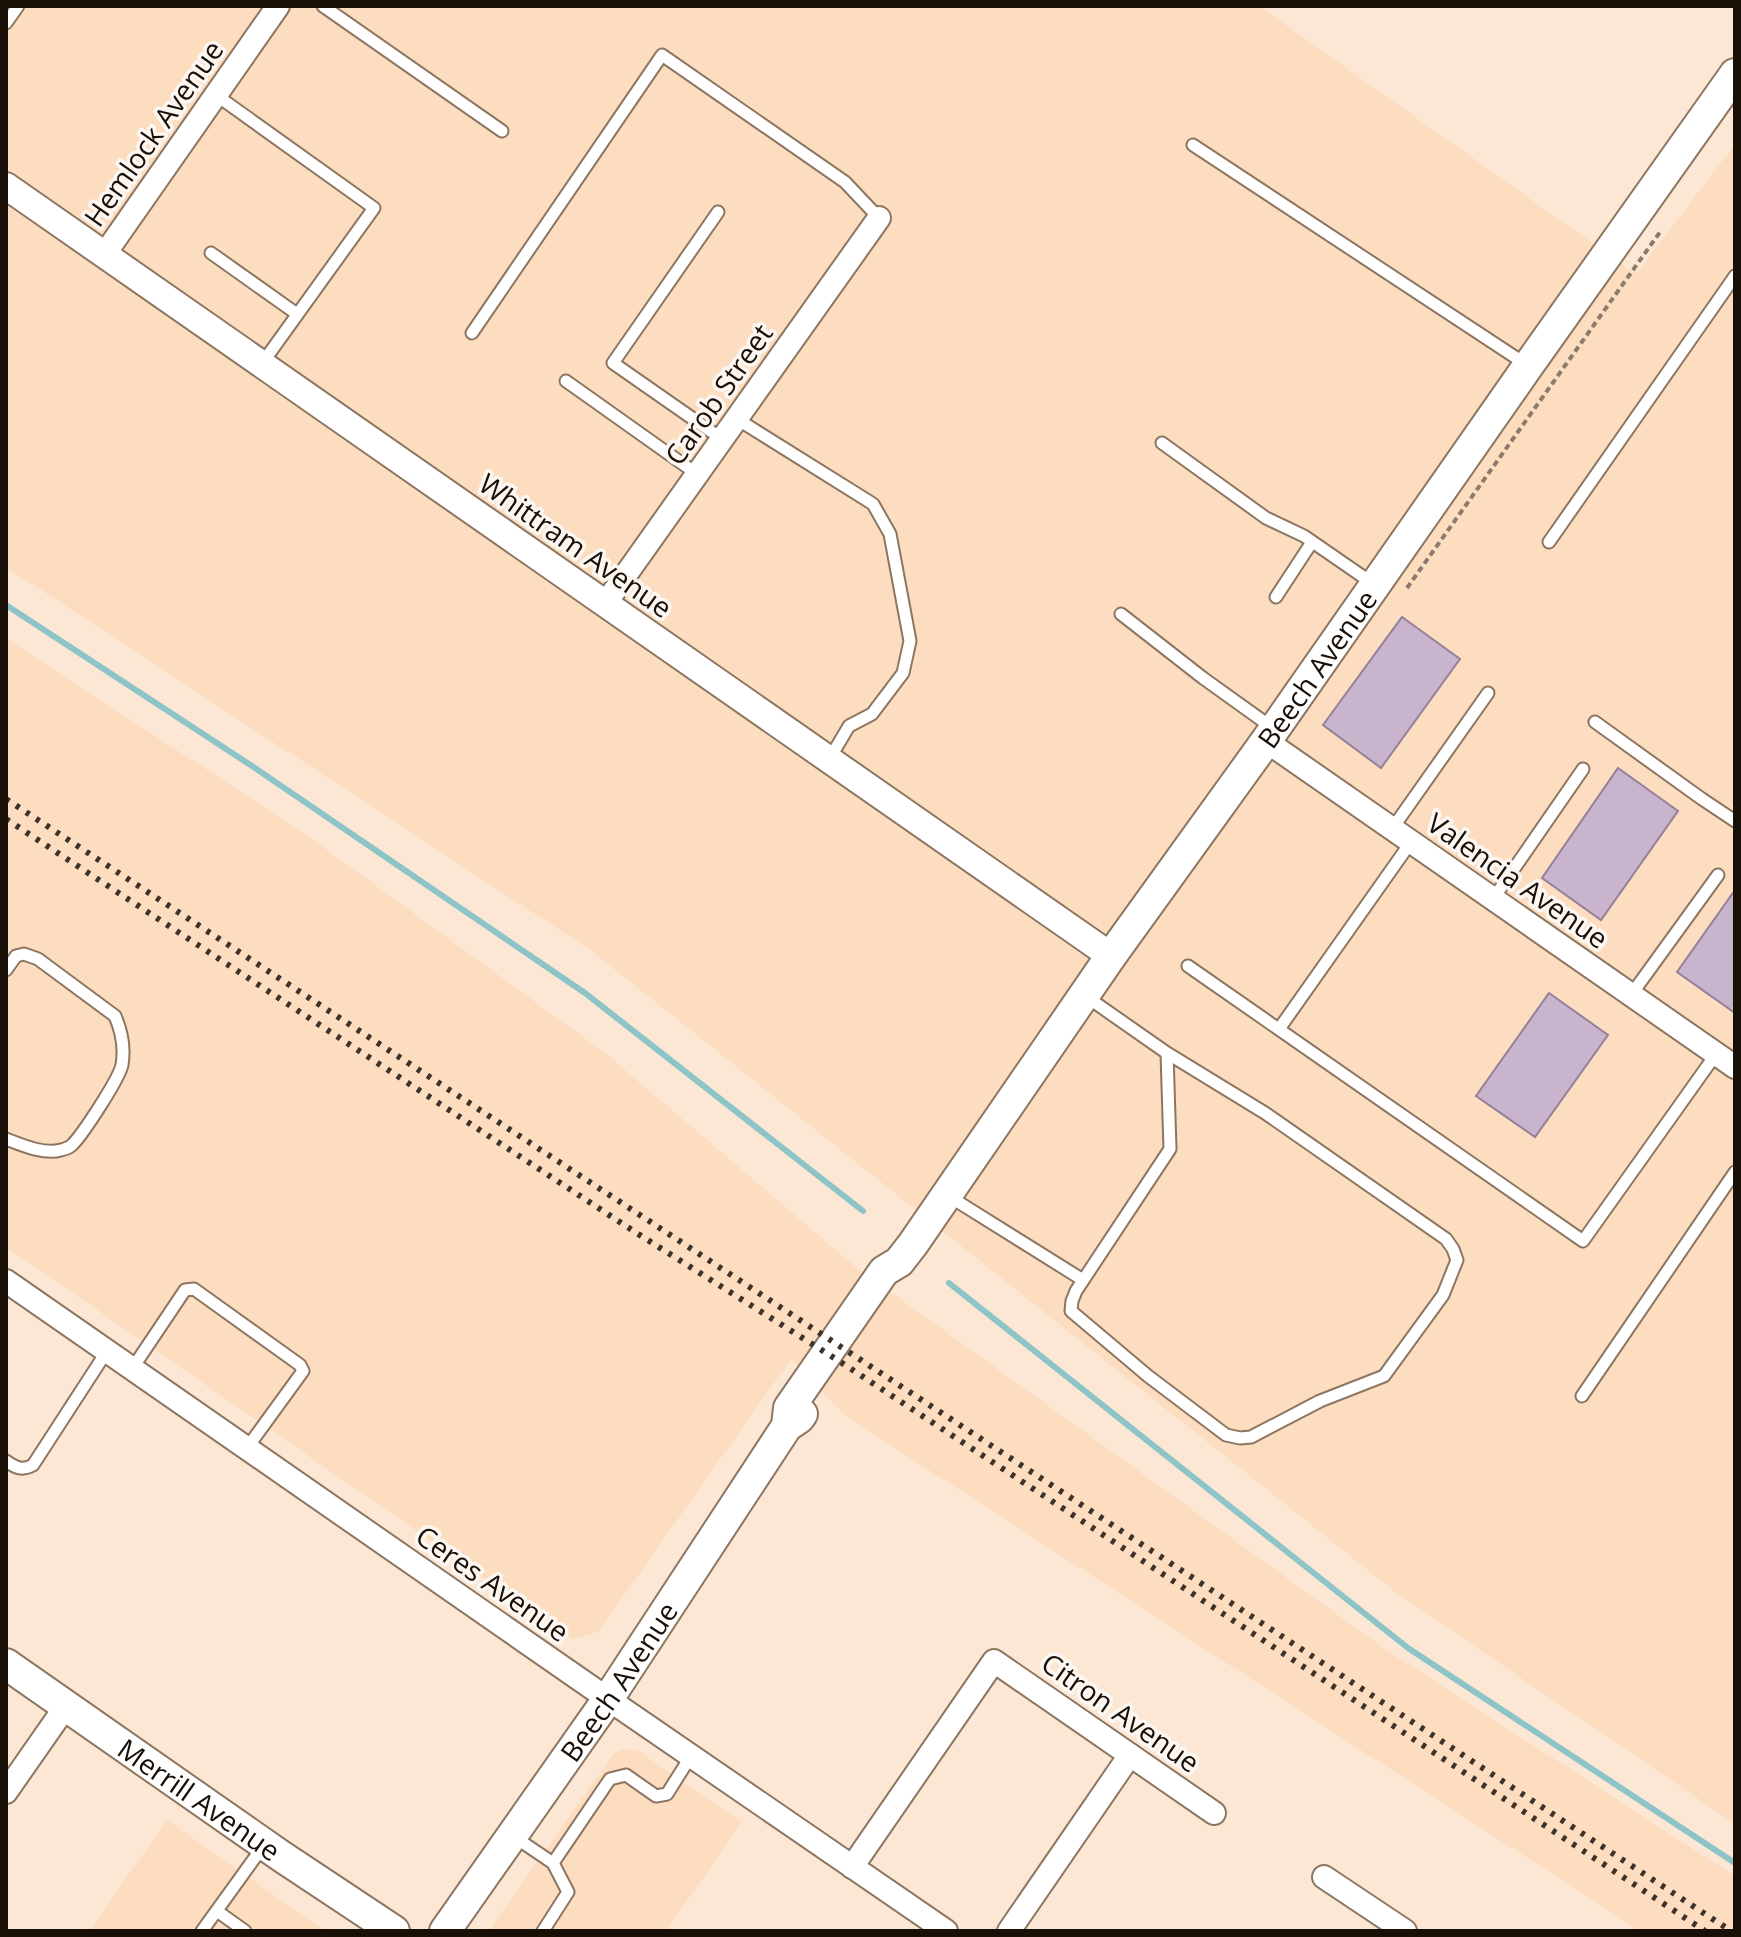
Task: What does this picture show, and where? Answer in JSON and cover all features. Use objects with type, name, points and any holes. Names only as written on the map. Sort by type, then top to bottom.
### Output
[{"type":"main road","name":"Beech Avenue","points":[[445,1931],[608,1699],[787,1426],[799,1418],[847,1350],[896,1277],[906,1253],[1111,956],[1270,736],[1735,74]]},
{"type":"main road","name":"Merrill Avenue","points":[[6,1664],[394,1931]]},
{"type":"street","name":"Hemlock Avenue","points":[[104,255],[278,6]]},
{"type":"street","name":"Whittram Avenue","points":[[6,186],[1111,956]]},
{"type":"street","name":"Carob Street","points":[[605,604],[879,218]]},
{"type":"street","name":"Valencia Avenue","points":[[1270,736],[1401,835],[1735,1067]]},
{"type":"street","name":"Ceres Avenue","points":[[6,1281],[946,1931]]},
{"type":"street","name":"Citron Avenue","points":[[852,1867],[994,1661],[1214,1813]]},
{"type":"street","points":[[6,1792],[66,1706]]},
{"type":"street","points":[[1009,1931],[1130,1755]]},
{"type":"street","points":[[1324,1877],[1405,1931]]},
{"type":"lane","points":[[6,23],[18,6]]},
{"type":"lane","points":[[323,6],[502,131]]},
{"type":"lane","points":[[472,333],[662,55],[845,182],[879,218]]},
{"type":"lane","points":[[216,95],[374,208],[261,365]]},
{"type":"lane","points":[[1193,145],[1528,366]]},
{"type":"lane","points":[[718,212],[613,363],[722,439]]},
{"type":"lane","points":[[211,253],[297,314]]},
{"type":"lane","points":[[1549,542],[1735,276]]},
{"type":"lane","points":[[566,381],[697,474]]},
{"type":"lane","points":[[737,419],[873,504],[890,534],[910,641],[903,673],[872,714],[849,726],[829,760]]},
{"type":"lane","points":[[1162,443],[1266,518],[1312,542],[1375,585]]},
{"type":"lane","points":[[1276,597],[1312,542]]},
{"type":"lane","points":[[1121,614],[1203,678],[1270,736]]},
{"type":"lane","points":[[1279,1029],[1488,693]]},
{"type":"lane","points":[[1595,722],[1735,821]]},
{"type":"lane","points":[[1493,899],[1583,769]]},
{"type":"lane","points":[[1631,995],[1718,875]]},
{"type":"lane","points":[[6,970],[16,956],[24,954],[38,959],[115,1016],[122,1030],[123,1043],[121,1067],[100,1105],[70,1147],[52,1152],[6,1139]]},
{"type":"lane","points":[[1188,966],[1583,1241],[1716,1054]]},
{"type":"lane","points":[[1084,995],[1167,1053],[1265,1113],[1446,1239],[1453,1249],[1457,1260],[1443,1295],[1384,1376],[1320,1401],[1251,1437],[1226,1435],[1148,1376],[1071,1311],[1072,1301],[1083,1280],[1170,1149],[1167,1053]]},
{"type":"lane","points":[[1582,1396],[1735,1172]]},
{"type":"lane","points":[[947,1194],[1083,1280]]},
{"type":"lane","points":[[132,1369],[185,1290],[194,1289],[300,1365],[303,1371],[247,1448]]},
{"type":"lane","points":[[6,1461],[25,1469],[33,1465],[107,1351]]},
{"type":"lane","points":[[553,1863],[610,1779],[626,1775],[656,1796],[667,1794],[691,1756]]},
{"type":"lane","points":[[512,1835],[553,1863],[568,1892],[543,1931]]},
{"type":"lane","points":[[202,1931],[264,1844]]},
{"type":"lane","points":[[217,1911],[245,1931]]},
{"type":"path","points":[[1407,588],[1660,232]]},
{"type":"shaded area","points":[[6,6],[1259,6],[1636,274],[1735,144],[1735,1824],[1399,1595],[590,950],[6,567]]},
{"type":"shaded area","points":[[6,638],[308,836],[605,1053],[852,1264],[1388,1651],[1735,1876],[1735,1931],[1640,1931],[847,1417],[791,1359],[598,1632],[573,1639],[6,1247]]},
{"type":"shaded area","points":[[621,1749],[637,1750],[742,1822],[666,1931],[492,1931],[492,1926],[612,1756]]},
{"type":"shaded area","points":[[167,1820],[325,1931],[89,1931]]},
{"type":"building","points":[[1402,617],[1460,659],[1381,768],[1323,725]]},
{"type":"building","points":[[1618,768],[1678,811],[1601,920],[1542,878]]},
{"type":"building","points":[[1735,890],[1735,1013],[1677,972]]},
{"type":"building","points":[[1549,993],[1608,1035],[1535,1137],[1476,1096]]},
{"type":"waterway","points":[[6,605],[252,766],[585,993],[863,1211]]},
{"type":"waterway","points":[[949,1283],[1408,1648],[1735,1863]]},
{"type":"railway","points":[[6,799],[1731,1931]]},
{"type":"railway","points":[[6,819],[635,1232],[839,1361],[1705,1931]]}]
